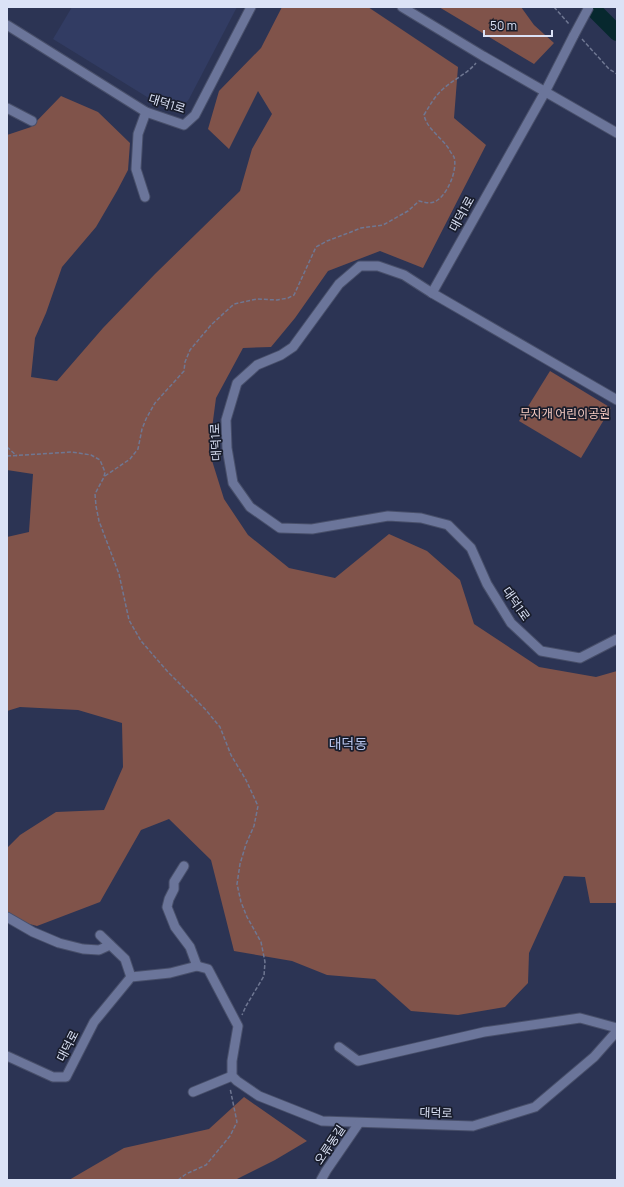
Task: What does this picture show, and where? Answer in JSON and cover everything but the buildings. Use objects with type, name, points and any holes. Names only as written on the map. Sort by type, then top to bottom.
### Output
[{"type":"street","name":"대덕1로","points":[[7,25],[146,112],[184,125],[195,115],[251,7]]},
{"type":"street","points":[[402,7],[483,56],[617,133]]},
{"type":"street","name":"대덕1로","points":[[589,7],[545,92],[432,293],[404,275],[378,266],[360,266],[339,284],[293,347],[281,355],[257,365],[237,383],[226,420],[227,448],[233,483],[250,507],[280,528],[312,530],[388,516],[421,518],[448,524],[470,548],[487,584],[511,623],[541,651],[580,658],[617,639]]},
{"type":"street","points":[[7,108],[32,121]]},
{"type":"street","points":[[145,198],[136,169],[138,134],[146,112]]},
{"type":"street","points":[[432,293],[617,400]]},
{"type":"street","points":[[184,866],[174,882],[174,889],[167,907],[175,927],[190,947],[197,966]]},
{"type":"street","points":[[7,917],[33,932],[58,943],[84,949],[98,950],[110,945]]},
{"type":"street","points":[[100,935],[125,959],[131,977],[170,973],[197,966],[208,969],[238,1026],[230,1077],[193,1092]]},
{"type":"street","name":"대덕로","points":[[7,1056],[53,1077],[66,1077],[94,1022],[131,977]]},
{"type":"street","points":[[339,1047],[358,1060],[484,1032],[580,1018],[617,1029]]},
{"type":"street","name":"대덕로","points":[[230,1077],[259,1096],[322,1121],[473,1126],[535,1108],[594,1057],[617,1029]]},
{"type":"street","name":"오류동길","points":[[321,1180],[359,1123]]},
{"type":"path","points":[[554,7],[576,34],[609,69],[617,74]]},
{"type":"path","points":[[104,477],[130,459],[138,449],[142,429],[146,419],[155,403],[184,371],[185,362],[190,350],[211,325],[234,304],[257,299],[277,300],[294,295],[316,247],[327,241],[361,228],[383,225],[408,211],[419,201],[430,204],[443,196],[449,186],[453,174],[454,157],[445,143],[426,123],[424,115],[434,98],[444,88],[471,69],[483,56]]},
{"type":"path","points":[[7,447],[17,456]]},
{"type":"path","points":[[7,456],[72,452],[91,455],[100,460],[105,472],[95,494],[96,506],[99,521],[119,574],[129,620],[141,641],[220,727],[231,755],[246,780],[258,806],[254,826],[246,844],[240,864],[237,884],[241,902],[247,918],[261,942],[265,962],[264,976],[246,1006],[238,1026]]},
{"type":"path","points":[[178,1180],[186,1174],[206,1165],[230,1136],[236,1122],[231,1094],[230,1077]]},
{"type":"shaded area","points":[[72,7],[237,7],[189,99],[183,107],[152,100],[53,39]]},
{"type":"green space","points":[[282,7],[368,7],[458,67],[454,118],[486,145],[423,268],[380,251],[328,271],[295,318],[271,347],[243,348],[216,398],[209,451],[224,499],[248,535],[289,568],[335,578],[389,534],[427,551],[460,580],[474,624],[539,667],[596,677],[617,671],[617,903],[590,903],[585,877],[564,876],[529,953],[528,983],[505,1007],[458,1015],[411,1011],[375,979],[327,975],[292,961],[234,951],[211,860],[169,819],[141,830],[100,902],[37,926],[7,918],[7,848],[20,835],[56,812],[104,810],[123,767],[122,723],[78,710],[20,707],[7,711],[7,537],[29,532],[33,474],[7,470],[7,135],[31,127],[61,96],[98,112],[130,143],[128,170],[96,227],[62,267],[46,313],[35,338],[31,377],[57,381],[103,328],[155,274],[240,191],[252,149],[272,114],[258,91],[229,149],[208,129],[219,91],[261,48]]},
{"type":"green space","points":[[439,7],[521,7],[534,25],[554,43],[534,64]]},
{"type":"green space","name":"무지개 어린이공원","points":[[550,371],[611,408],[581,458],[519,421]]},
{"type":"green space","points":[[244,1097],[307,1141],[275,1160],[235,1180],[69,1180],[124,1148],[209,1129]]},
{"type":"waterway","points":[[591,7],[617,33]]},
{"type":"district","name":"대덕동","points":[[348,744]]}]
